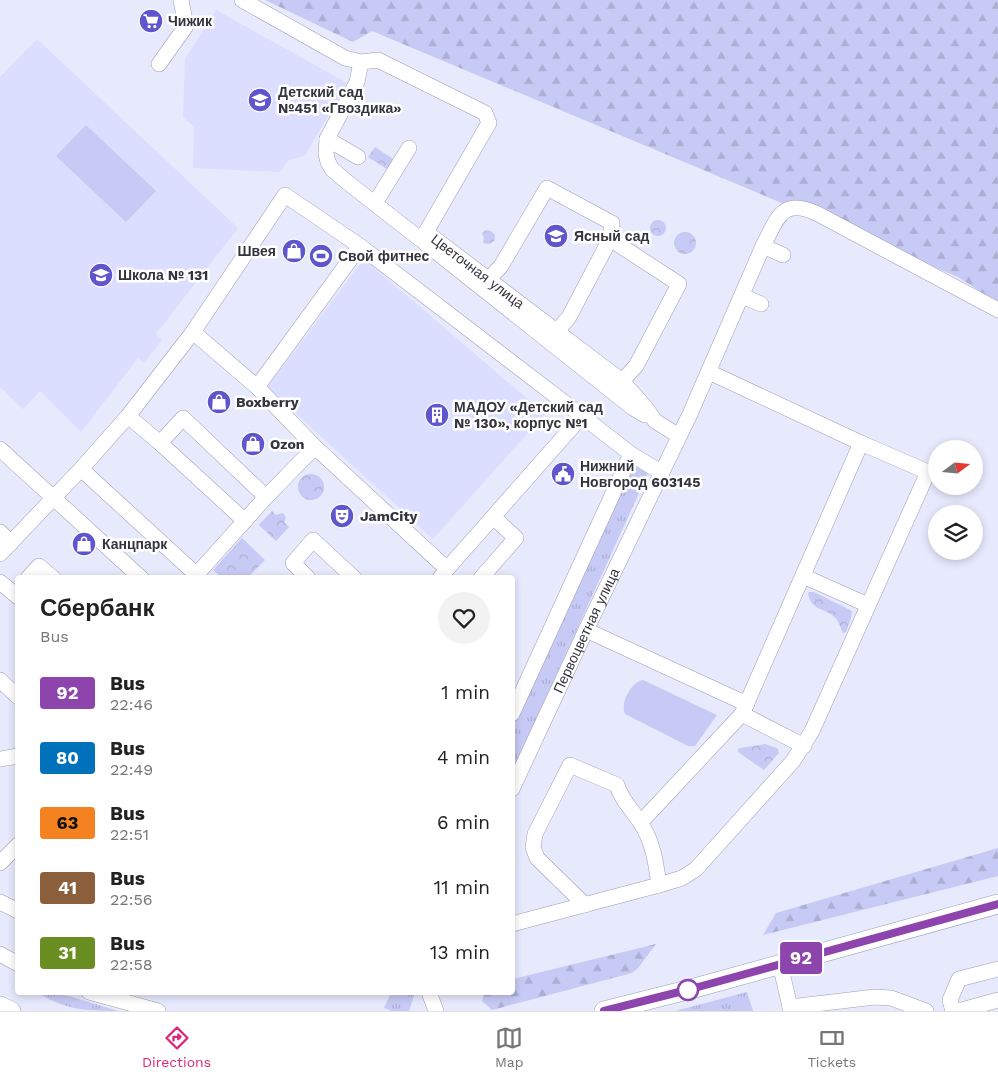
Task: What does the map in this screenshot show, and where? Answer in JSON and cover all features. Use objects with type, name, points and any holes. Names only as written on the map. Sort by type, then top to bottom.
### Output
[{"type":"main road","points":[[604,1011],[998,904]]},
{"type":"main road","points":[[0,1006],[11,1011]]},
{"type":"street","points":[[159,64],[186,26],[181,0]]},
{"type":"street","name":"Цветочная улица","points":[[242,0],[345,58],[361,62],[378,60],[485,113],[489,123],[423,235],[490,279],[558,330],[622,381],[646,408],[655,422],[679,436]]},
{"type":"street","points":[[361,62],[357,82],[327,139],[326,154],[332,169],[375,203],[423,235],[633,408],[655,422]]},
{"type":"street","points":[[327,139],[358,157]]},
{"type":"street","points":[[375,203],[409,148]]},
{"type":"street","points":[[490,279],[501,266],[547,188],[612,223],[610,239],[569,317],[558,330]]},
{"type":"street","points":[[0,554],[81,469],[128,416],[193,332],[285,195],[360,246],[631,454],[662,473]]},
{"type":"street","name":"Первоцветная улица","points":[[515,783],[709,372],[763,246],[777,220],[785,211],[790,208],[806,209],[998,310]]},
{"type":"street","points":[[610,239],[679,284],[636,366],[622,381]]},
{"type":"street","points":[[257,388],[360,246]]},
{"type":"street","points":[[763,246],[783,255]]},
{"type":"street","points":[[742,296],[761,304]]},
{"type":"street","points":[[193,332],[257,388],[443,573],[582,416]]},
{"type":"street","points":[[515,923],[659,885],[682,878],[696,869],[793,761],[804,746],[928,472],[861,443],[829,432],[709,372]]},
{"type":"street","points":[[128,416],[245,521]]},
{"type":"street","points":[[160,443],[183,418],[266,497]]},
{"type":"street","points":[[641,822],[744,709],[861,443]]},
{"type":"street","points":[[199,575],[266,497],[315,447]]},
{"type":"street","points":[[0,449],[138,575]]},
{"type":"street","points":[[515,707],[631,454]]},
{"type":"street","points":[[81,469],[197,575]]},
{"type":"street","points":[[484,575],[516,538],[493,517]]},
{"type":"street","points":[[0,532],[11,542]]},
{"type":"street","points":[[305,575],[293,563],[313,540],[351,575]]},
{"type":"street","points":[[31,575],[39,566],[50,575]]},
{"type":"street","points":[[803,576],[868,605]]},
{"type":"street","points":[[0,582],[15,592]]},
{"type":"street","points":[[586,630],[615,639],[744,709],[804,746]]},
{"type":"street","points":[[0,680],[15,694]]},
{"type":"street","points":[[0,759],[15,756]]},
{"type":"street","points":[[584,905],[537,858],[533,847],[536,834],[570,765],[617,786],[620,796],[641,822],[649,839],[659,885]]},
{"type":"street","points":[[0,863],[15,847]]},
{"type":"street","points":[[0,954],[15,962]]},
{"type":"street","points":[[780,964],[791,1009],[875,997],[891,998],[926,1011]]},
{"type":"street","points":[[953,1011],[950,1000],[959,979],[998,969]]},
{"type":"street","points":[[100,995],[158,1011]]},
{"type":"street","points":[[430,995],[436,1011]]},
{"type":"street","points":[[958,1011],[998,1000]]},
{"type":"shaded area","name":"Детский сад №451 «Гвоздика»","points":[[216,10],[347,83],[305,156],[289,160],[280,172],[193,168],[194,127],[183,117],[185,59]]},
{"type":"shaded area","name":"Школа № 131","points":[[37,39],[238,228],[156,334],[162,340],[144,363],[138,358],[81,432],[40,391],[23,409],[0,387],[0,77]]},
{"type":"shaded area","points":[[364,259],[545,414],[433,539],[267,387]]},
{"type":"green space","points":[[265,0],[998,0],[998,303],[958,277],[372,31],[353,42]]},
{"type":"green space","points":[[86,125],[156,191],[126,222],[56,156]]},
{"type":"green space","points":[[375,147],[393,159],[387,169],[368,157]]},
{"type":"green space","points":[[658,220],[664,222],[666,228],[664,234],[658,236],[652,234],[650,228],[652,222]]},
{"type":"green space","points":[[486,230],[491,231],[495,235],[494,241],[489,244],[483,243],[482,233]]},
{"type":"green space","points":[[685,232],[693,235],[696,243],[693,251],[685,254],[677,251],[674,243],[677,235]]},
{"type":"green space","points":[[632,461],[649,471],[515,766],[515,719]]},
{"type":"green space","points":[[311,474],[320,478],[324,487],[320,496],[311,500],[302,496],[298,487],[302,478]]},
{"type":"green space","points":[[272,511],[276,515],[284,514],[286,518],[284,522],[289,527],[276,541],[259,525]]},
{"type":"green space","points":[[242,538],[265,560],[250,575],[219,575],[213,570]]},
{"type":"green space","points":[[809,592],[814,592],[852,611],[846,632],[843,633],[839,623],[828,612],[814,606],[808,594]]},
{"type":"green space","points":[[643,680],[717,715],[695,746],[688,746],[625,714],[625,699],[634,685]]},
{"type":"green space","points":[[765,744],[777,748],[779,753],[764,770],[738,752],[740,748]]},
{"type":"green space","points":[[998,848],[998,876],[763,935],[776,913]]},
{"type":"green space","points":[[656,944],[632,973],[492,1010],[482,1001],[484,995],[515,995],[515,979]]},
{"type":"green space","points":[[747,992],[753,1011],[675,1011]]},
{"type":"green space","points":[[41,995],[66,995],[118,1011],[96,1011],[77,1008]]},
{"type":"green space","points":[[390,995],[414,995],[409,1011],[392,1011],[384,1008]]},
{"type":"bus line","name":"92","points":[[604,1011],[691,989],[998,904]]},
{"type":"place","name":"Чижик","points":[[151,21]]},
{"type":"place","name":"Детский сад №451 «Гвоздика»","points":[[260,100]]},
{"type":"place","name":"Ясный сад","points":[[556,236]]},
{"type":"place","name":"Швея","points":[[294,251]]},
{"type":"place","name":"Свой фитнес","points":[[321,256]]},
{"type":"place","name":"Школа № 131","points":[[101,275]]},
{"type":"place","name":"Boxberry","points":[[219,402]]},
{"type":"place","name":"МАДОУ «Детский сад № 130», корпус №1","points":[[437,415]]},
{"type":"place","name":"Ozon","points":[[253,444]]},
{"type":"place","name":"Нижний Новгород 603145","points":[[563,474]]},
{"type":"place","name":"JamCity","points":[[342,516]]},
{"type":"place","name":"Канцпарк","points":[[84,544]]}]
